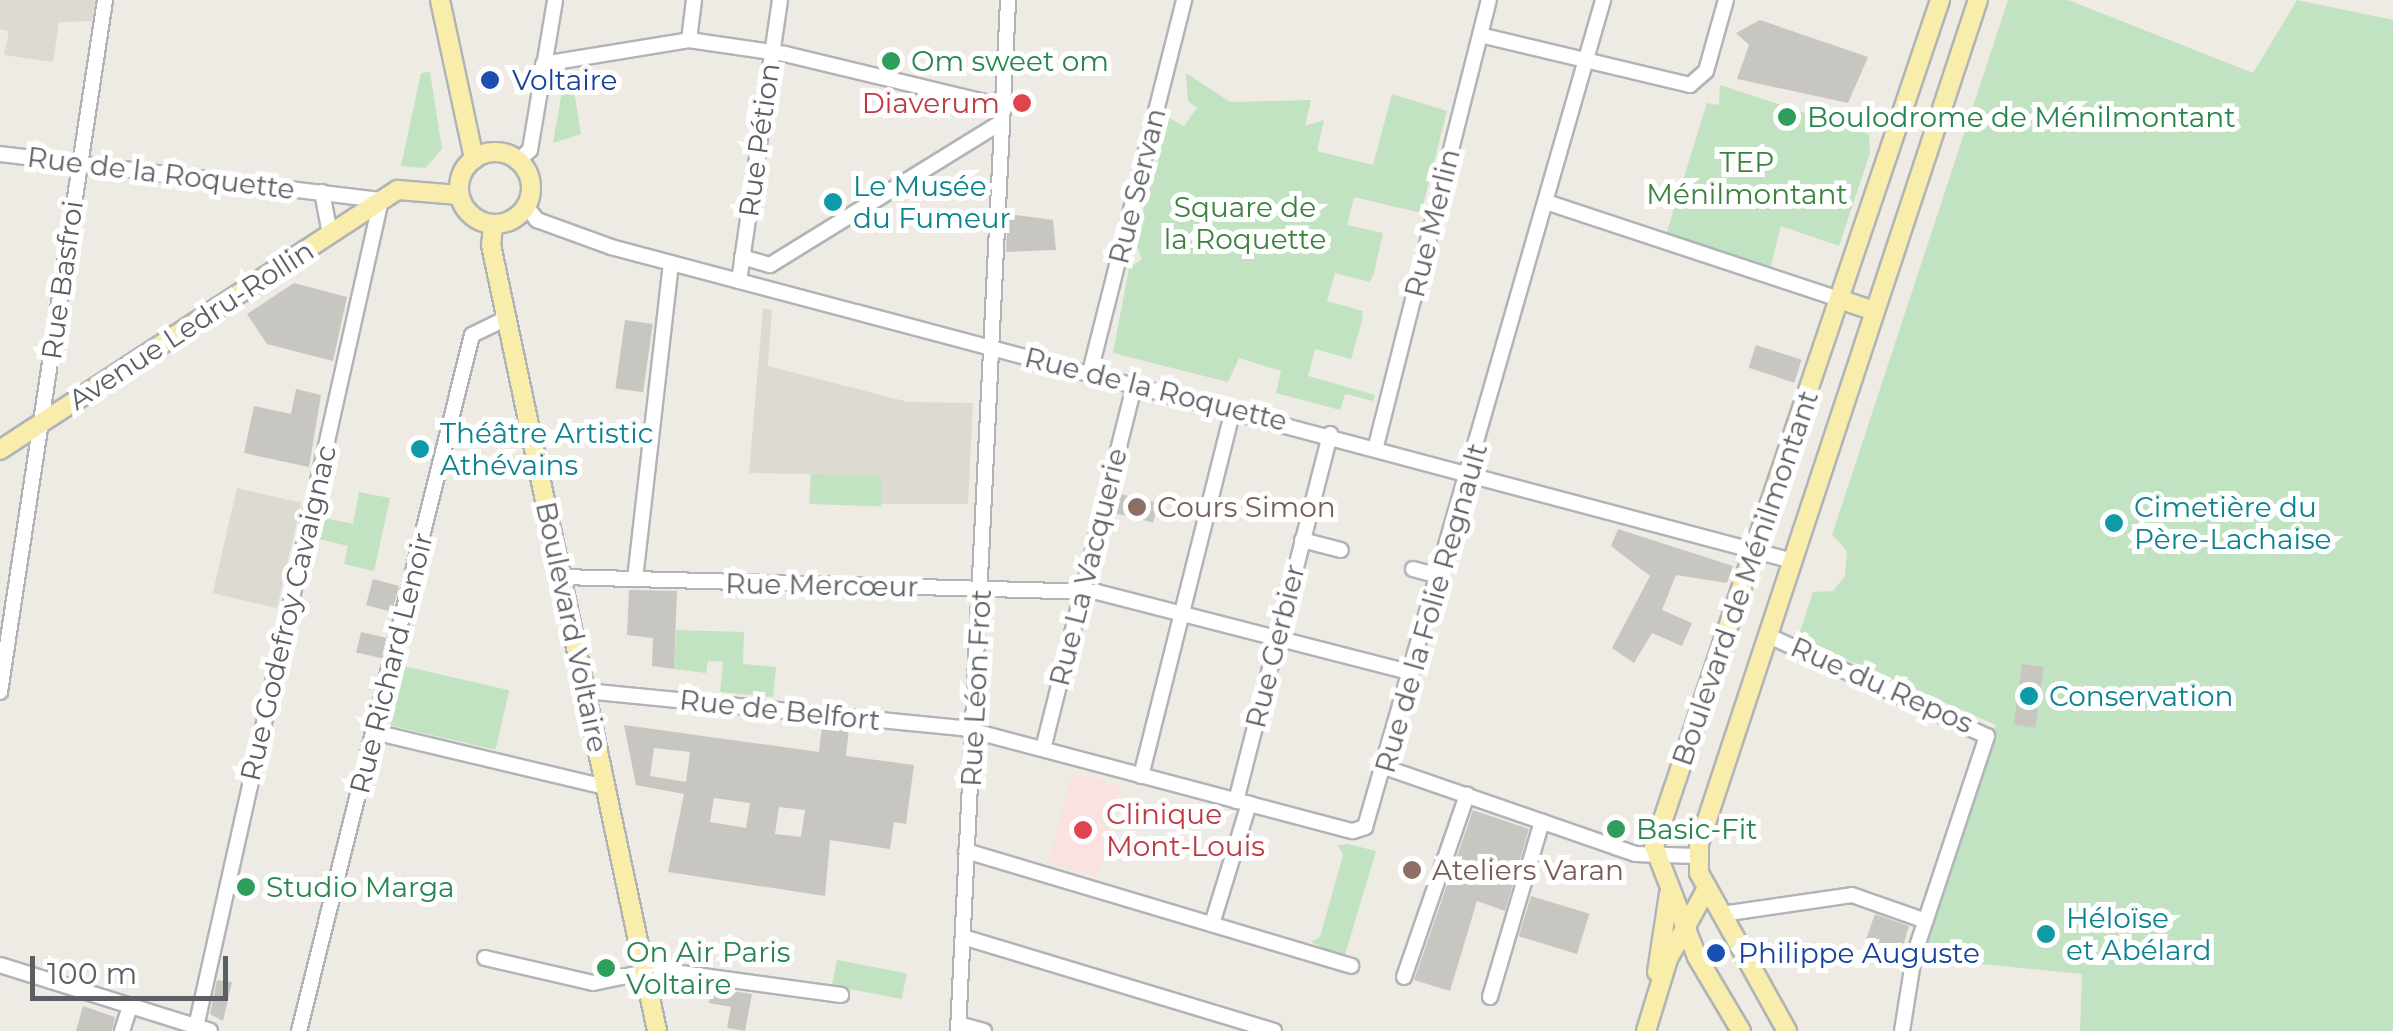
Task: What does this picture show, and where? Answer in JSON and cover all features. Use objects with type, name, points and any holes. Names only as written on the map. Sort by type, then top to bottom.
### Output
[{"type":"main road","points":[[440,0],[474,159],[459,195],[471,215],[493,224],[526,206],[530,185],[518,161],[494,152],[474,159]]},
{"type":"main road","name":"Boulevard de Ménilmontant","points":[[1653,856],[1940,0]]},
{"type":"main road","name":"Boulevard de Ménilmontant","points":[[1697,856],[1978,0]]},
{"type":"main road","name":"Rue de la Roquette","points":[[381,200],[398,190],[459,195]]},
{"type":"main road","name":"Avenue Ledru-Rollin","points":[[0,450],[381,200]]},
{"type":"main road","name":"Boulevard Voltaire","points":[[493,224],[507,318],[657,1031]]},
{"type":"main road","points":[[1839,299],[1874,311]]},
{"type":"main road","points":[[1653,856],[1740,1031]]},
{"type":"main road","points":[[1697,856],[1707,888],[1787,1031]]},
{"type":"main road","points":[[1657,985],[1707,888]]},
{"type":"main road","points":[[1646,1031],[1657,985],[1669,893]]},
{"type":"street","name":"Rue Basfroi","points":[[0,692],[105,0]]},
{"type":"street","points":[[518,161],[530,150],[555,0]]},
{"type":"street","points":[[689,40],[694,0]]},
{"type":"street","name":"Rue Pétion","points":[[739,281],[780,0]]},
{"type":"street","name":"Rue Léon Frot","points":[[958,1028],[1008,0]]},
{"type":"street","name":"Rue Servan","points":[[1090,372],[1184,0]]},
{"type":"street","name":"Rue Merlin","points":[[1376,446],[1489,0]]},
{"type":"street","name":"Rue de la Folie Regnault","points":[[974,732],[1354,831],[1370,818],[1603,0]]},
{"type":"street","points":[[1480,35],[1694,84],[1706,71],[1726,0]]},
{"type":"street","points":[[543,64],[689,40],[772,52],[1001,106]]},
{"type":"street","points":[[765,288],[770,265],[1000,122]]},
{"type":"street","name":"Rue de la Roquette","points":[[0,154],[381,200]]},
{"type":"street","name":"Rue de la Roquette","points":[[322,192],[330,234]]},
{"type":"street","name":"Rue Godefroy Cavaignac","points":[[203,1029],[381,200]]},
{"type":"street","points":[[1546,202],[1839,299]]},
{"type":"street","name":"Rue de la Roquette","points":[[526,206],[544,223],[671,263],[1233,408],[1793,560]]},
{"type":"street","points":[[742,258],[770,265]]},
{"type":"street","points":[[635,580],[671,263]]},
{"type":"street","name":"Rue Richard Lenoir","points":[[298,1031],[472,336],[507,318]]},
{"type":"street","name":"Rue La Vacquerie","points":[[1042,749],[1135,384]]},
{"type":"street","points":[[1141,776],[1233,408]]},
{"type":"street","name":"Rue Gerbier","points":[[1212,924],[1243,802],[1277,638],[1330,434]]},
{"type":"street","points":[[1302,540],[1341,550]]},
{"type":"street","points":[[1413,569],[1439,576]]},
{"type":"street","name":"Rue Mercœur","points":[[562,577],[1081,591],[1412,673]]},
{"type":"street","name":"Rue du Repos","points":[[1767,635],[1985,732],[1926,921],[1902,1031]]},
{"type":"street","name":"Rue de Belfort","points":[[586,691],[974,732]]},
{"type":"street","points":[[374,732],[606,787]]},
{"type":"street","points":[[1387,768],[1653,856],[1697,856]]},
{"type":"street","points":[[1404,977],[1466,796]]},
{"type":"street","points":[[1490,997],[1542,822]]},
{"type":"street","points":[[966,852],[1351,966]]},
{"type":"street","points":[[1722,914],[1852,895],[1926,921]]},
{"type":"street","points":[[963,937],[1274,1031]]},
{"type":"street","points":[[485,958],[593,984],[644,970],[842,995]]},
{"type":"street","points":[[0,964],[203,1029]]},
{"type":"street","points":[[122,1031],[130,1006]]},
{"type":"street","points":[[958,1028],[984,1031]]},
{"type":"shaded area","points":[[0,0],[95,0],[92,21],[59,22],[53,62],[4,55],[9,31],[0,29]]},
{"type":"shaded area","points":[[763,308],[772,310],[768,366],[908,402],[973,403],[968,504],[809,504],[811,474],[749,473]]},
{"type":"shaded area","points":[[237,488],[301,503],[277,608],[213,593]]},
{"type":"shaded area","name":"Clinique Mont-Louis","points":[[1072,773],[1121,786],[1097,876],[1048,863]]},
{"type":"green space","name":"Cimetière du Père-Lachaise","points":[[2008,0],[2068,0],[2253,73],[2297,0],[2393,20],[2393,1031],[2080,1031],[2082,974],[1920,958],[1996,725],[1798,638],[1813,592],[1833,591],[1845,576],[1847,551],[1832,535]]},
{"type":"green space","points":[[430,72],[442,149],[425,168],[401,166],[421,73]]},
{"type":"green space","name":"Square de la Roquette","points":[[1186,73],[1230,102],[1311,100],[1305,126],[1324,120],[1317,151],[1373,165],[1392,94],[1447,111],[1421,213],[1354,197],[1347,225],[1383,233],[1374,273],[1370,282],[1335,273],[1327,301],[1363,311],[1362,321],[1351,359],[1315,349],[1308,376],[1375,395],[1373,401],[1345,394],[1340,410],[1276,393],[1281,371],[1239,358],[1228,382],[1113,353],[1129,268],[1142,259],[1135,243],[1167,117],[1184,126],[1197,108],[1188,101]]},
{"type":"green space","points":[[572,79],[581,134],[553,143],[564,80]]},
{"type":"green space","name":"TEP Ménilmontant","points":[[1720,85],[1869,134],[1870,153],[1839,246],[1781,226],[1770,269],[1666,235],[1707,103],[1719,105]]},
{"type":"green space","points":[[811,474],[882,476],[881,506],[810,504]]},
{"type":"green space","points":[[359,492],[390,498],[374,571],[344,564],[348,546],[315,538],[320,517],[353,524]]},
{"type":"green space","points":[[676,630],[744,632],[743,664],[776,667],[773,697],[720,692],[723,662],[708,661],[706,673],[674,669]]},
{"type":"green space","points":[[404,666],[509,690],[496,750],[390,725]]},
{"type":"green space","points":[[1338,845],[1376,851],[1344,958],[1311,942],[1320,937],[1343,855]]},
{"type":"green space","points":[[837,960],[907,974],[902,999],[832,986]]},
{"type":"building","points":[[1760,20],[1868,57],[1848,103],[1737,79],[1749,45],[1736,33]]},
{"type":"building","points":[[1008,214],[1053,220],[1056,250],[1006,252]]},
{"type":"building","points":[[294,283],[347,297],[333,361],[267,344],[247,314]]},
{"type":"building","points":[[625,320],[653,324],[643,392],[615,388]]},
{"type":"building","points":[[1756,345],[1802,360],[1794,383],[1749,368]]},
{"type":"building","points":[[296,389],[321,395],[309,467],[244,453],[254,406],[291,414]]},
{"type":"building","name":"Cours Simon","points":[[1121,494],[1158,503],[1153,523],[1116,513]]},
{"type":"building","points":[[1618,529],[1733,566],[1727,583],[1676,575],[1662,610],[1692,623],[1682,646],[1652,633],[1634,663],[1612,648],[1650,576],[1611,546]]},
{"type":"building","points":[[373,579],[399,586],[392,612],[366,605]]},
{"type":"building","points":[[629,590],[677,591],[674,669],[652,666],[653,638],[627,635]]},
{"type":"building","points":[[361,632],[386,638],[382,658],[356,652]]},
{"type":"building","name":"Conservation","points":[[2022,664],[2044,667],[2035,727],[2014,724]]},
{"type":"building","points":[[624,725],[819,752],[822,725],[849,728],[846,756],[914,765],[906,824],[894,822],[890,849],[830,840],[825,896],[668,872],[684,794],[636,785]],"holes":[[[654,748],[690,752],[686,782],[650,776]],[[714,798],[750,803],[746,828],[710,822]],[[779,807],[805,810],[801,837],[775,834]]]},
{"type":"building","points":[[1473,810],[1529,829],[1505,911],[1477,901],[1450,991],[1414,980]]},
{"type":"building","points":[[1531,896],[1589,914],[1577,954],[1519,936]]},
{"type":"building","points":[[1875,914],[1909,926],[1902,950],[1865,942]]},
{"type":"building","points":[[217,980],[232,982],[223,1021],[210,1014]]},
{"type":"building","points":[[712,988],[752,994],[745,1031],[727,1028],[731,1007],[709,1003]]},
{"type":"building","points":[[83,1006],[115,1017],[112,1031],[76,1031]]},
{"type":"place","name":"Om sweet om","points":[[891,61]]},
{"type":"place","name":"Voltaire","points":[[490,80]]},
{"type":"place","name":"Diaverum","points":[[1022,103]]},
{"type":"place","name":"Boulodrome de Ménilmontant","points":[[1787,117]]},
{"type":"place","name":"Le Musée du Fumeur","points":[[833,202]]},
{"type":"place","name":"Théâtre Artistic Athévains","points":[[420,449]]},
{"type":"place","name":"Cours Simon","points":[[1137,507]]},
{"type":"place","name":"Cimetière du Père-Lachaise","points":[[2114,523]]},
{"type":"place","name":"Conservation","points":[[2029,696]]},
{"type":"place","name":"Basic-Fit","points":[[1616,829]]},
{"type":"place","name":"Clinique Mont-Louis","points":[[1083,830]]},
{"type":"place","name":"Ateliers Varan","points":[[1412,870]]},
{"type":"place","name":"Studio Marga","points":[[246,887]]},
{"type":"place","name":"Héloïse et Abélard","points":[[2046,934]]},
{"type":"place","name":"Philippe Auguste","points":[[1716,953]]},
{"type":"place","name":"On Air Paris Voltaire","points":[[606,968]]}]
